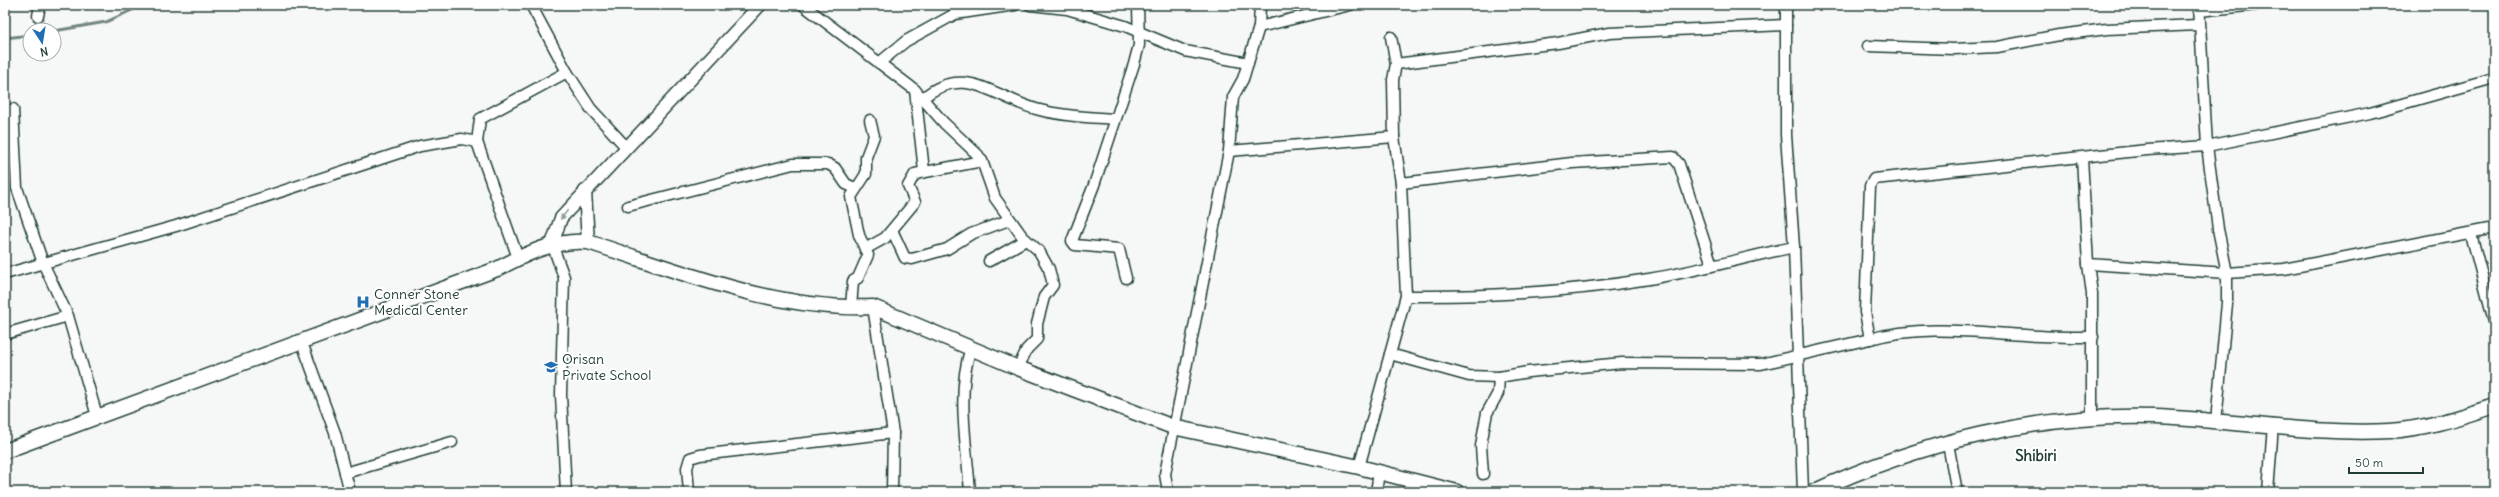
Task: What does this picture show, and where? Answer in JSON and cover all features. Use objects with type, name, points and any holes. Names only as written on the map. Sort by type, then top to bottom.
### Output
[{"type":"main road","points":[[5,451],[301,340],[497,269],[518,258],[552,244],[574,241],[588,242],[762,296],[801,303],[851,308],[873,307],[1018,368],[1173,427],[1359,467],[1457,492]]},
{"type":"main road","points":[[1813,492],[1847,476],[1890,460],[2019,427],[2092,418],[2155,417],[2333,430],[2389,431],[2421,427],[2494,406]]},
{"type":"street","points":[[38,16],[40,5]]},
{"type":"street","points":[[531,5],[567,72],[591,109],[627,148]]},
{"type":"street","points":[[566,492],[561,395],[564,278],[552,244],[561,218],[760,5]]},
{"type":"street","points":[[803,5],[915,90],[923,98],[944,123],[982,161],[994,198],[1009,220],[1026,240],[1039,251],[1049,269],[1053,285],[1044,297],[1037,324],[1037,339],[1027,349],[1018,368]]},
{"type":"street","points":[[879,63],[906,41],[955,14],[1015,5]]},
{"type":"street","points":[[1030,5],[1067,9],[1125,26],[1186,51],[1248,63]]},
{"type":"street","points":[[1126,278],[1119,249],[1074,245],[1072,241],[1094,185],[1134,64],[1139,45],[1138,5]]},
{"type":"street","points":[[1168,492],[1165,474],[1173,427],[1229,151],[1234,97],[1243,79],[1259,27],[1260,5]]},
{"type":"street","points":[[1259,27],[1350,5]]},
{"type":"street","points":[[1786,5],[1786,135],[1794,247],[1802,492]]},
{"type":"street","points":[[2216,422],[2227,303],[2227,273],[2218,229],[2208,146],[2198,25],[2199,8],[2256,5]]},
{"type":"street","points":[[1396,64],[1558,43],[1609,33],[1786,25]]},
{"type":"street","points":[[1868,46],[1954,49],[1997,47],[2059,35],[2100,30],[2198,25]]},
{"type":"street","points":[[1359,467],[1406,296],[1401,183],[1394,137],[1393,80],[1396,64],[1391,36]]},
{"type":"street","points":[[518,258],[477,142],[480,119],[567,72]]},
{"type":"street","points":[[1870,339],[1865,312],[1870,186],[1874,179],[2208,146],[2370,113],[2494,78]]},
{"type":"street","points":[[923,98],[934,88],[949,82],[967,83],[984,88],[1036,109],[1115,119]]},
{"type":"street","points":[[915,90],[924,170]]},
{"type":"street","points":[[13,108],[17,188],[43,263],[68,316],[97,416]]},
{"type":"street","points":[[851,308],[853,281],[858,278],[868,255],[859,235],[851,196],[855,188],[865,180],[866,157],[874,136],[870,120]]},
{"type":"street","points":[[1229,151],[1394,137]]},
{"type":"street","points":[[5,274],[176,226],[420,146],[462,139],[477,142]]},
{"type":"street","points":[[1401,183],[1572,163],[1673,157],[1679,164],[1712,265]]},
{"type":"street","points":[[2082,158],[2088,264],[2092,294],[2092,418]]},
{"type":"street","points":[[866,250],[885,238],[915,202],[908,186],[915,174],[924,170],[982,161]]},
{"type":"street","points":[[628,206],[793,164],[828,164],[835,168],[846,184],[855,188]]},
{"type":"street","points":[[585,191],[588,242]]},
{"type":"street","points":[[892,230],[905,258],[912,259],[947,249],[970,234],[1009,220]]},
{"type":"street","points":[[2088,264],[2227,273],[2284,269],[2471,234],[2494,228]]},
{"type":"street","points":[[2471,234],[2494,321]]},
{"type":"street","points":[[989,260],[1026,240]]},
{"type":"street","points":[[1406,296],[1504,294],[1585,288],[1650,279],[1794,247]]},
{"type":"street","points":[[873,307],[893,433],[892,492]]},
{"type":"street","points":[[5,334],[68,316]]},
{"type":"street","points":[[1390,354],[1469,376],[1499,377],[1528,372],[1622,363],[1761,364],[1798,354],[1886,335],[1971,330],[2024,335],[2093,337]]},
{"type":"street","points":[[301,340],[335,433],[348,492]]},
{"type":"street","points":[[970,492],[964,366],[971,348]]},
{"type":"street","points":[[1483,474],[1481,446],[1487,413],[1498,392],[1499,377]]},
{"type":"street","points":[[2268,492],[2273,425]]},
{"type":"street","points":[[689,492],[687,468],[690,458],[695,456],[893,433]]},
{"type":"street","points":[[345,473],[452,442]]},
{"type":"street","points":[[1948,444],[1957,492]]},
{"type":"street","points":[[1376,492],[1379,473]]},
{"type":"waterway","points":[[62,30],[106,22],[143,5]]},
{"type":"waterway","points":[[5,38],[22,36]]},
{"type":"place","name":"Conner Stone Medical Center","points":[[363,302]]},
{"type":"place","name":"Orisan Private School","points":[[551,367]]},
{"type":"district","name":"Shibiri","points":[[2036,455]]}]
